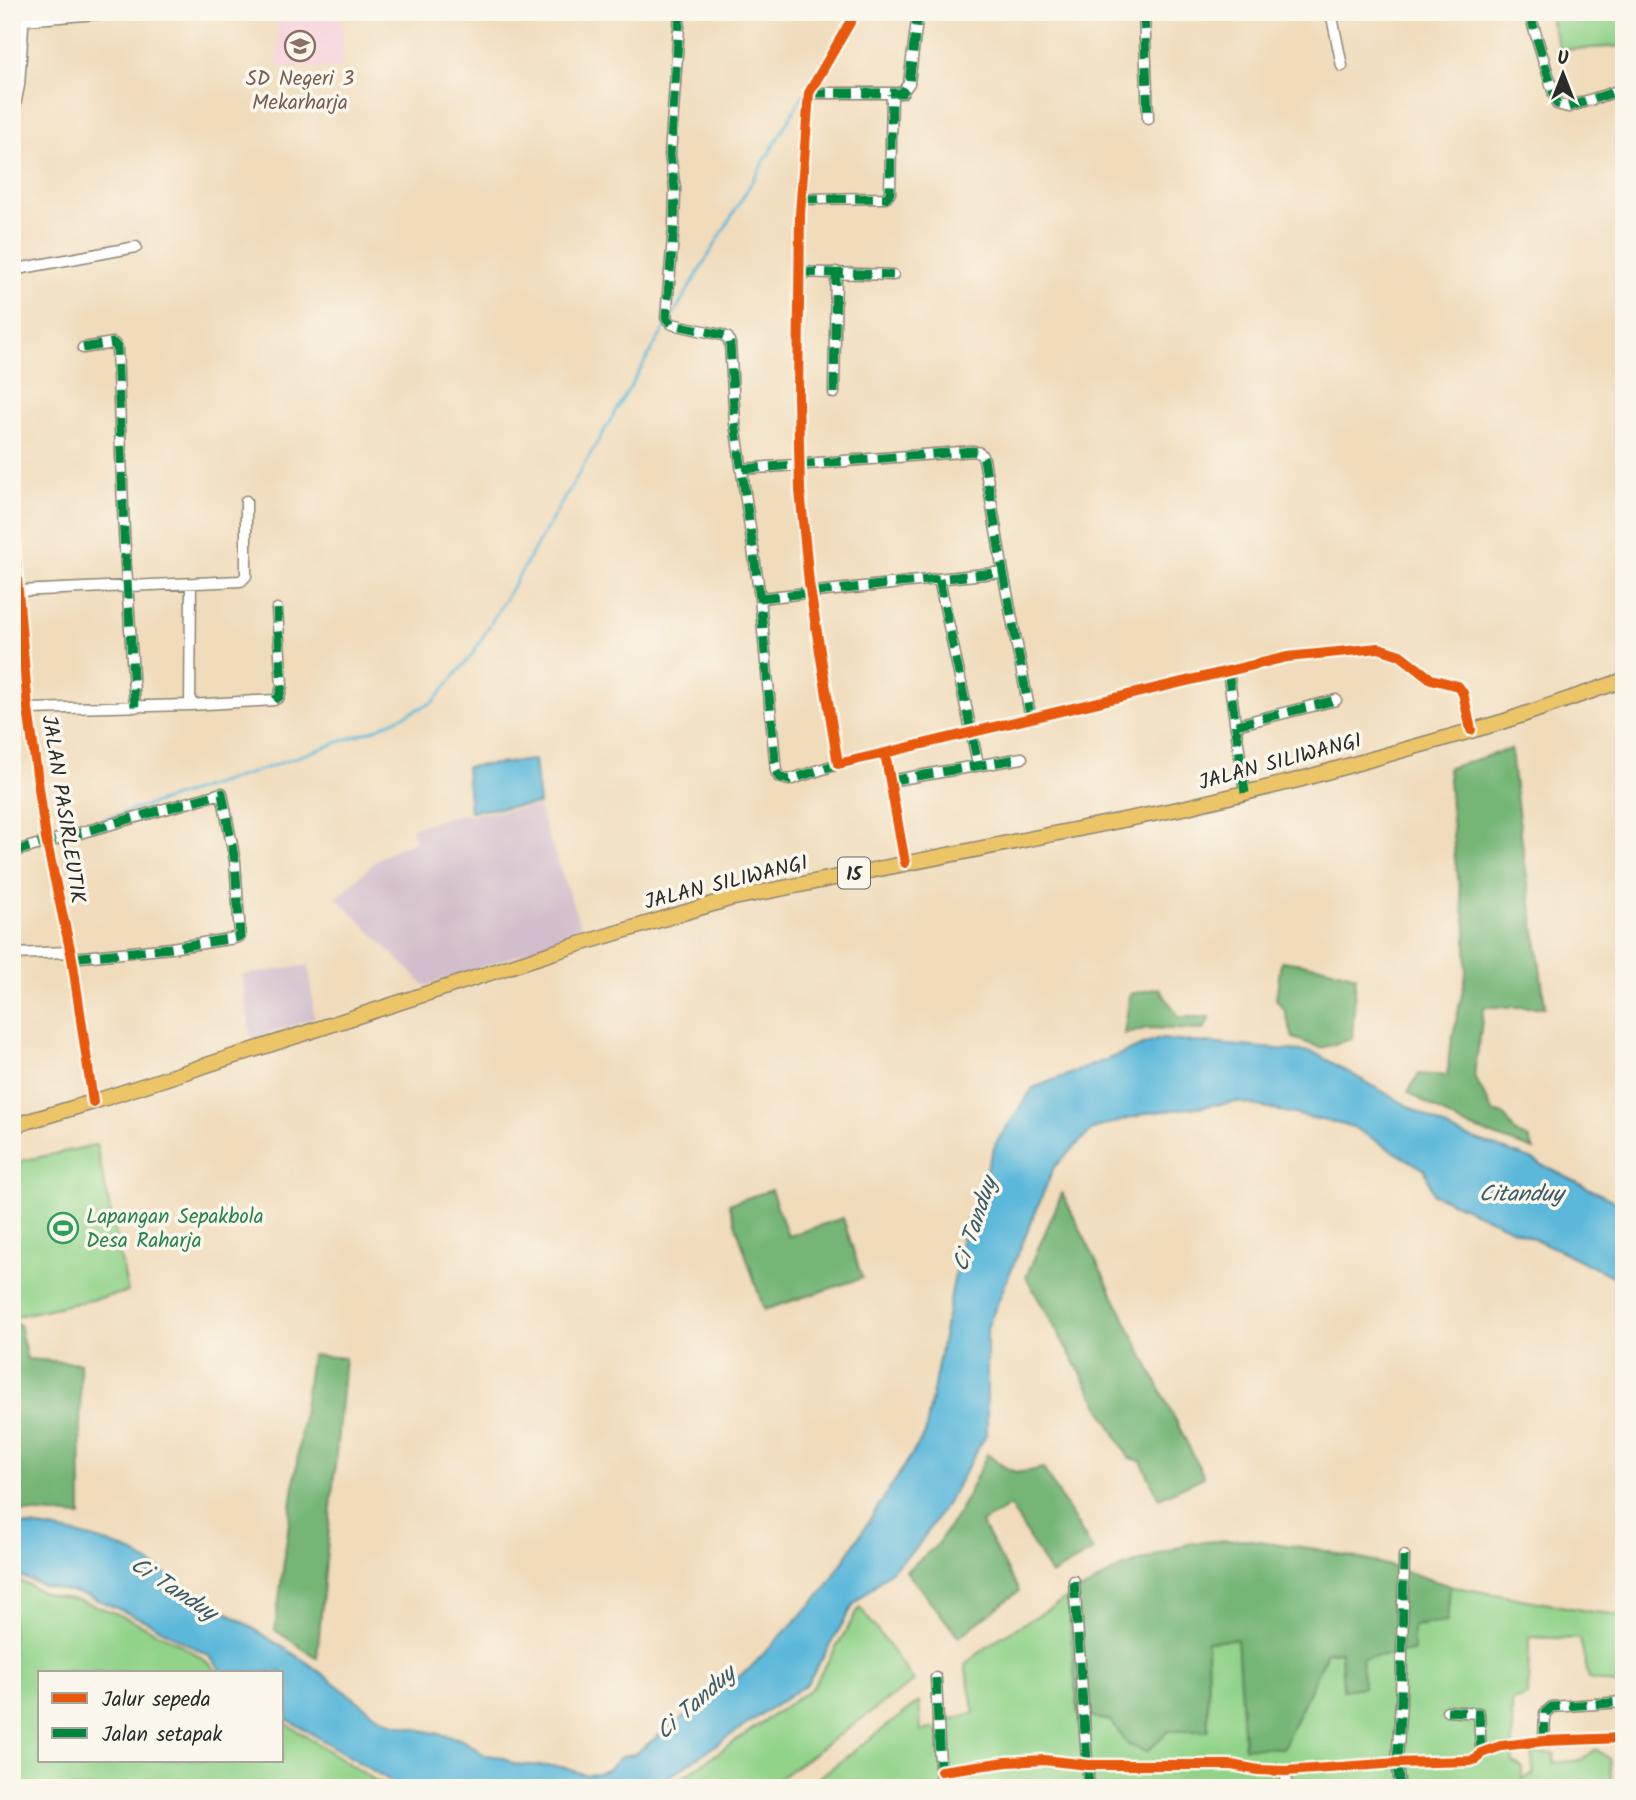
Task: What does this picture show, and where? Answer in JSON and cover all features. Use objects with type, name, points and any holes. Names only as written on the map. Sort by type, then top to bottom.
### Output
[{"type":"highway","name":"JALAN SILIWANGI","points":[[12,1126],[729,899],[1183,808],[1245,793],[1523,715],[1624,680]]},
{"type":"street","points":[[12,121],[19,85],[24,16],[120,12]]},
{"type":"street","points":[[680,12],[670,155],[675,189],[669,321],[728,338],[736,422],[760,598],[776,771],[779,777],[789,780],[838,764],[1287,657],[1379,648],[1389,650],[1431,679],[1458,686],[1463,693],[1471,730]]},
{"type":"street","points":[[838,764],[810,591],[799,465],[799,272],[809,93],[856,12]]},
{"type":"street","points":[[809,93],[902,93],[909,83],[918,12]]},
{"type":"street","points":[[1144,12],[1148,119]]},
{"type":"street","points":[[1331,12],[1342,66]]},
{"type":"street","points":[[1529,12],[1557,104],[1568,107],[1624,89]]},
{"type":"street","points":[[801,200],[886,198],[890,193],[891,94]]},
{"type":"street","points":[[12,270],[136,247]]},
{"type":"street","points":[[799,272],[893,275]]},
{"type":"street","points":[[834,393],[836,272]]},
{"type":"street","points":[[83,348],[113,343],[117,347],[135,707]]},
{"type":"street","points":[[743,470],[973,451],[980,453],[984,459],[1031,719]]},
{"type":"street","points":[[15,584],[127,587],[238,582],[244,579],[246,501]]},
{"type":"street","name":"JALAN PASIRLEUTIK","points":[[12,521],[15,584],[28,709],[45,837],[71,955],[93,1102]]},
{"type":"street","points":[[760,598],[1003,572]]},
{"type":"street","points":[[939,579],[978,764]]},
{"type":"street","points":[[190,705],[191,584]]},
{"type":"street","points":[[12,713],[28,709],[190,705],[274,699],[279,697],[282,686],[277,609]]},
{"type":"street","points":[[1228,671],[1245,793]]},
{"type":"street","points":[[1236,725],[1336,700]]},
{"type":"street","points":[[885,753],[905,863]]},
{"type":"street","points":[[889,781],[1022,758]]},
{"type":"street","points":[[12,852],[45,837],[222,793],[235,861],[240,936],[172,948],[71,955],[12,954]]},
{"type":"street","points":[[1400,1788],[1397,1763],[1404,1556]]},
{"type":"street","points":[[1074,1581],[1089,1788]]},
{"type":"street","points":[[936,1678],[941,1788]]},
{"type":"street","points":[[1544,1741],[1545,1713],[1552,1707],[1624,1702]]},
{"type":"street","points":[[941,1771],[1044,1760],[1088,1765],[1232,1765],[1286,1771],[1477,1759],[1481,1753],[1479,1713],[1447,1712]]},
{"type":"street","points":[[1481,1753],[1501,1746],[1544,1741],[1624,1738]]},
{"type":"street","points":[[1286,1771],[1287,1788]]},
{"type":"shaded area","points":[[278,12],[343,12],[342,68],[277,67]]},
{"type":"shaded area","points":[[538,807],[583,933],[425,986],[337,898],[378,859],[401,846],[415,842],[412,828],[452,816]]},
{"type":"shaded area","points":[[309,965],[314,1018],[251,1039],[242,975]]},
{"type":"green space","points":[[1548,12],[1624,12],[1624,46],[1560,50]]},
{"type":"green space","points":[[1511,749],[1545,1007],[1484,1007],[1474,1076],[1494,1113],[1503,1114],[1517,1134],[1529,1139],[1534,1150],[1461,1124],[1408,1092],[1419,1074],[1448,1076],[1449,1054],[1466,975],[1466,927],[1455,859],[1448,768]]},
{"type":"green space","points":[[1281,961],[1325,967],[1356,976],[1352,1039],[1321,1048],[1293,1038],[1285,1011],[1276,999]]},
{"type":"green space","points":[[1159,988],[1179,1017],[1210,1017],[1204,1030],[1148,1028],[1124,1034],[1130,994]]},
{"type":"green space","name":"Lapangan Sepakbola Desa Raharja","points":[[96,1145],[128,1292],[16,1316],[12,1300],[12,1163]]},
{"type":"green space","points":[[771,1190],[788,1236],[843,1218],[862,1278],[764,1310],[729,1204]]},
{"type":"green space","points":[[1062,1193],[1204,1477],[1159,1498],[1141,1461],[1129,1458],[1026,1277]]},
{"type":"green space","points":[[12,1324],[19,1324],[27,1359],[80,1363],[81,1516],[12,1511]]},
{"type":"green space","points":[[311,1355],[345,1358],[317,1658],[275,1630]]},
{"type":"green space","points":[[987,1454],[1013,1471],[1025,1472],[1043,1468],[1093,1551],[1051,1575],[1010,1506],[981,1523],[1019,1591],[959,1637],[906,1571],[936,1546],[962,1507]]},
{"type":"green space","points":[[1244,1539],[1316,1549],[1383,1564],[1450,1586],[1447,1622],[1413,1626],[1413,1651],[1362,1658],[1363,1687],[1343,1690],[1341,1651],[1327,1652],[1283,1748],[1244,1747],[1237,1639],[1207,1641],[1208,1731],[1168,1731],[1147,1752],[1128,1745],[1111,1721],[1078,1714],[1068,1598],[1119,1569],[1190,1543]]},
{"type":"green space","points":[[12,1579],[47,1594],[84,1602],[135,1622],[193,1652],[216,1671],[38,1671],[38,1762],[284,1762],[284,1722],[387,1788],[12,1788]]},
{"type":"green space","points":[[1450,1586],[1593,1612],[1624,1615],[1624,1686],[1589,1679],[1580,1639],[1529,1637],[1528,1696],[1512,1701],[1513,1763],[1522,1767],[1522,1779],[1534,1774],[1531,1753],[1555,1754],[1553,1763],[1582,1760],[1596,1749],[1610,1760],[1613,1788],[805,1788],[919,1702],[921,1731],[943,1727],[948,1720],[974,1713],[965,1664],[999,1638],[1068,1598],[1078,1714],[1111,1721],[1128,1744],[1168,1731],[1208,1731],[1207,1641],[1238,1638],[1244,1747],[1327,1652],[1341,1651],[1362,1658],[1413,1651],[1413,1626],[1447,1621]]},
{"type":"green space","points":[[860,1607],[914,1681],[766,1788],[667,1788],[812,1688]]},
{"type":"water","points":[[534,760],[539,804],[470,811],[466,767]]},
{"type":"water","name":"Citanduy","points":[[1159,1039],[1313,1052],[1456,1133],[1531,1159],[1624,1206],[1624,1282],[1433,1194],[1425,1170],[1353,1127],[1238,1102],[1148,1113],[1093,1129],[1054,1167],[987,1328],[987,1433],[947,1503],[917,1547],[854,1604],[807,1684],[652,1788],[402,1788],[284,1717],[284,1671],[222,1671],[209,1656],[148,1622],[89,1596],[44,1586],[12,1573],[12,1524],[57,1530],[102,1541],[131,1552],[308,1663],[376,1715],[391,1723],[461,1739],[485,1755],[502,1757],[514,1764],[562,1767],[586,1775],[607,1770],[622,1756],[634,1754],[750,1668],[824,1591],[925,1434],[963,1231],[996,1143],[1033,1088]]},
{"type":"waterway","points":[[672,317],[804,94]]},
{"type":"waterway","points":[[52,835],[261,770],[376,729],[433,702],[472,655],[666,326]]},
{"type":"marked path","points":[[680,12],[670,155],[675,189],[674,226],[666,318],[672,324],[722,335],[728,338],[730,344],[735,423],[760,598],[776,771],[779,777],[789,780],[838,764]]},
{"type":"marked path","points":[[809,93],[902,93],[909,83],[918,12]]},
{"type":"marked path","points":[[1144,12],[1148,119]]},
{"type":"marked path","points":[[1529,12],[1557,104],[1568,107],[1624,89]]},
{"type":"marked path","points":[[801,199],[886,198],[890,193],[892,94]]},
{"type":"marked path","points":[[799,272],[893,275]]},
{"type":"marked path","points":[[834,393],[836,272]]},
{"type":"marked path","points":[[83,348],[113,343],[117,347],[124,534],[135,707]]},
{"type":"marked path","points":[[743,469],[973,451],[980,453],[984,459],[1003,572]]},
{"type":"marked path","points":[[760,598],[1003,572],[1031,719]]},
{"type":"marked path","points":[[939,579],[978,764]]},
{"type":"marked path","points":[[274,700],[279,697],[282,686],[277,609]]},
{"type":"marked path","points":[[1228,671],[1245,793]]},
{"type":"marked path","points":[[1236,725],[1336,700]]},
{"type":"marked path","points":[[889,781],[1022,758]]},
{"type":"marked path","points":[[12,852],[222,793],[235,861],[240,936],[171,948],[72,958]]},
{"type":"marked path","points":[[1400,1788],[1397,1763],[1404,1556]]},
{"type":"marked path","points":[[1074,1581],[1089,1788]]},
{"type":"marked path","points":[[936,1678],[941,1788]]},
{"type":"marked path","points":[[1544,1741],[1545,1713],[1552,1707],[1624,1702]]},
{"type":"marked path","points":[[1447,1711],[1479,1713],[1481,1753]]},
{"type":"cycle path","points":[[856,12],[809,93],[800,214],[800,490],[809,583],[838,764],[885,753],[905,863]]},
{"type":"cycle path","points":[[12,521],[28,709],[46,839],[72,958],[93,1102]]},
{"type":"cycle path","points":[[885,753],[1287,657],[1379,648],[1400,655],[1431,679],[1458,686],[1463,693],[1471,730]]},
{"type":"cycle path","points":[[941,1771],[1044,1760],[1088,1765],[1232,1765],[1286,1771],[1470,1761],[1477,1759],[1481,1753],[1501,1746],[1544,1741],[1624,1738]]},
{"type":"place","name":"SD Negeri 3 Mekarharja","points":[[300,46]]},
{"type":"place","name":"Lapangan Sepakbola Desa Raharja","points":[[63,1228]]},
{"type":"water label","name":"Ci Tanduy","points":[[974,1224]]},
{"type":"water label","name":"Ci Tanduy","points":[[174,1588]]},
{"type":"water label","name":"Ci Tanduy","points":[[695,1702]]}]
